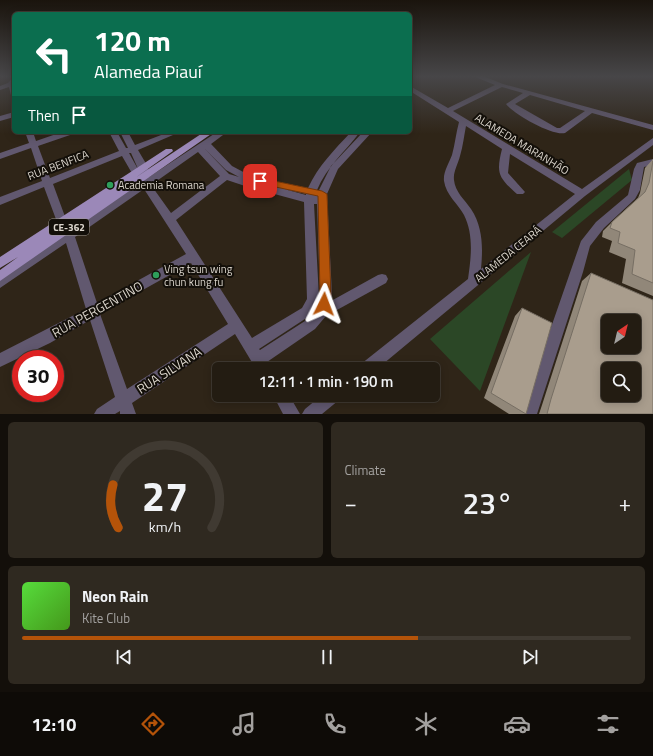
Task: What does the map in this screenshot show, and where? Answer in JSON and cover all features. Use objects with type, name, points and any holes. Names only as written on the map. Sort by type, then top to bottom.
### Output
[{"type":"main road","name":"CE-362","points":[[0,276],[66,228],[142,176],[197,134]]},
{"type":"main road","points":[[168,164],[207,134]]},
{"type":"main road","name":"CE-362","points":[[0,263],[66,228]]},
{"type":"street","name":"ALAMEDA MARANHÃO","points":[[422,95],[582,194]]},
{"type":"street","points":[[447,111],[480,95]]},
{"type":"street","points":[[525,95],[510,104],[515,110],[555,130],[562,131],[591,110]]},
{"type":"street","points":[[537,95],[653,128]]},
{"type":"street","points":[[0,119],[12,115]]},
{"type":"street","points":[[463,121],[456,156],[450,170],[449,183],[470,219],[476,237],[474,282]]},
{"type":"street","points":[[29,134],[66,228],[92,311],[128,414]]},
{"type":"street","points":[[0,156],[64,134]]},
{"type":"street","points":[[115,134],[129,150]]},
{"type":"street","points":[[125,134],[129,150],[142,176],[259,362]]},
{"type":"street","name":"RUA BENFICA","points":[[0,201],[171,134]]},
{"type":"street","points":[[142,176],[202,146],[220,134]]},
{"type":"street","points":[[250,347],[306,312],[313,300],[310,196],[325,166],[359,135]]},
{"type":"street","points":[[265,362],[317,319],[322,312],[326,295],[322,199],[334,168],[359,135]]},
{"type":"street","name":"ALAMEDA CEARÁ","points":[[375,362],[582,194],[653,141]]},
{"type":"street","points":[[202,146],[226,176],[245,183],[322,199]]},
{"type":"street","points":[[202,146],[233,171],[310,196]]},
{"type":"street","points":[[507,148],[502,169],[504,177],[520,192]]},
{"type":"street","points":[[529,414],[577,272],[579,255],[589,237],[631,198],[635,189],[637,170],[640,165],[653,162]]},
{"type":"street","points":[[170,219],[226,176]]},
{"type":"street","points":[[0,283],[66,228]]},
{"type":"street","name":"RUA PERGENTINO","points":[[0,360],[193,256]]},
{"type":"street","points":[[577,272],[591,278]]},
{"type":"street","points":[[322,312],[382,279]]},
{"type":"street","points":[[296,317],[305,328]]},
{"type":"street","name":"RUA SILVANA","points":[[102,414],[236,326]]},
{"type":"street","points":[[284,402],[292,414]]},
{"type":"street","points":[[310,414],[325,402]]},
{"type":"green space","points":[[629,169],[632,180],[562,238],[552,232]]},
{"type":"green space","points":[[531,252],[480,391],[430,339]]},
{"type":"building","points":[[653,161],[653,283],[632,274],[635,250],[618,243],[620,232],[610,228],[612,222],[645,192],[649,183]]},
{"type":"building","points":[[591,273],[653,300],[653,414],[547,414]]},
{"type":"building","points":[[522,308],[552,323],[526,414],[491,393]]},
{"type":"place","name":"Academia Romana","points":[[110,185]]},
{"type":"place","name":"Ving tsun wing chun kung fu","points":[[156,275]]},
{"type":"route","points":[[260,181],[322,194],[324,276],[326,295],[324,304]]}]
